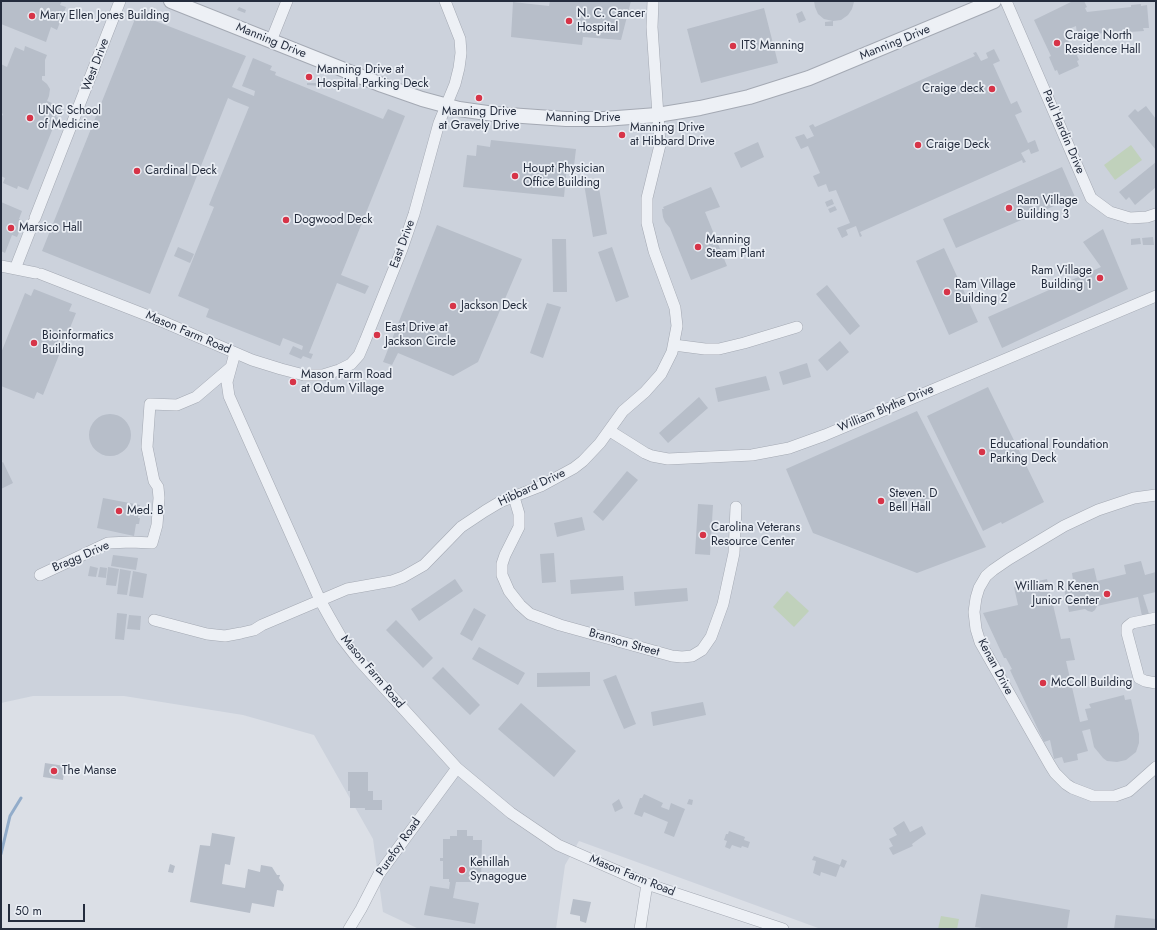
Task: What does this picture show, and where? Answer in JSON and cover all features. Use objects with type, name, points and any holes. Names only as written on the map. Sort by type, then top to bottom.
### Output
[{"type":"street","name":"West Drive","points":[[15,269],[120,1]]},
{"type":"street","name":"Manning Drive","points":[[171,1],[402,93],[446,105],[494,114],[566,119],[604,119],[657,115],[730,102],[788,85],[870,53],[994,1]]},
{"type":"street","points":[[271,41],[287,1]]},
{"type":"street","name":"East Drive","points":[[235,353],[281,369],[304,375],[323,375],[339,370],[351,364],[359,355],[378,311],[414,214],[439,123],[455,84],[459,68],[461,53],[458,32],[445,1]]},
{"type":"street","name":"Hibbard Drive","points":[[154,620],[207,634],[226,636],[254,630],[347,589],[392,580],[414,572],[424,565],[461,527],[500,502],[542,486],[574,468],[593,452],[610,431],[623,411],[649,388],[661,374],[670,359],[677,326],[675,308],[654,251],[647,223],[647,198],[660,148],[652,27],[653,1]]},
{"type":"street","name":"Paul Hardin Drive","points":[[1006,1],[1091,198],[1110,212],[1130,218],[1147,217],[1156,214]]},
{"type":"street","name":"Mason Farm Road","points":[[1,266],[38,273],[159,320],[235,353],[230,368],[227,386],[231,402],[320,600],[341,637],[358,659],[456,768],[511,813],[558,845],[647,884],[783,929]]},
{"type":"street","name":"William Blythe Drive","points":[[610,431],[645,453],[668,459],[752,455],[789,448],[825,435],[1156,296]]},
{"type":"street","points":[[674,345],[705,349],[719,349],[797,327]]},
{"type":"street","name":"Bragg Drive","points":[[40,575],[108,543],[152,543],[157,525],[159,498],[158,487],[154,481],[147,447],[150,404],[177,405],[196,397],[230,368]]},
{"type":"street","name":"Kenan Drive","points":[[1156,495],[1134,498],[1098,510],[1064,526],[993,570],[986,576],[983,582],[976,598],[974,612],[976,629],[980,642],[1050,765],[1055,773],[1066,784],[1072,788],[1093,796],[1115,796],[1129,791],[1156,767]]},
{"type":"street","name":"Branson Street","points":[[514,496],[519,514],[519,527],[505,555],[502,564],[502,575],[508,591],[520,605],[530,614],[560,625],[672,656],[682,657],[692,656],[702,650],[711,637],[723,604],[734,553],[736,507]]},
{"type":"street","points":[[1156,618],[1132,623],[1127,627],[1127,633],[1139,678],[1156,683]]},
{"type":"street","name":"Purefoy Road","points":[[348,929],[361,909],[379,874],[456,768]]},
{"type":"street","points":[[640,929],[647,884]]},
{"type":"shaded area","points":[[1,1],[1156,1],[1156,929],[821,929],[579,841],[565,865],[556,929],[419,929],[383,912],[373,839],[314,735],[243,715],[124,696],[33,696],[1,703]]},
{"type":"green space","points":[[1131,145],[1142,160],[1115,180],[1104,165]]},
{"type":"green space","points":[[787,591],[809,611],[794,627],[773,607]]},
{"type":"green space","points":[[941,916],[959,919],[957,929],[938,929]]},
{"type":"building","name":"Mary Ellen Jones Building","points":[[1,1],[62,1],[60,5],[66,7],[57,30],[51,27],[46,42],[1,24]]},
{"type":"building","name":"N. C. Cancer Hospital","points":[[550,1],[631,1],[621,40],[583,37],[582,45],[511,37],[513,2],[549,6]]},
{"type":"building","points":[[814,1],[854,2],[848,15],[841,20],[833,21],[824,19],[818,14]]},
{"type":"building","name":"Craige North Residence Hall","points":[[1073,1],[1084,1],[1087,7],[1085,8],[1087,12],[1131,7],[1131,5],[1147,5],[1149,28],[1143,28],[1144,31],[1129,32],[1129,30],[1087,35],[1086,33],[1077,34],[1076,26],[1064,31],[1079,60],[1077,61],[1079,66],[1059,75],[1057,70],[1055,71],[1049,57],[1051,56],[1034,20]]},
{"type":"building","points":[[239,7],[246,10],[245,13],[237,10]]},
{"type":"building","name":"ITS Manning","points":[[764,8],[778,63],[701,83],[687,29]]},
{"type":"building","points":[[802,11],[806,20],[799,23],[796,14]]},
{"type":"building","points":[[137,14],[246,56],[232,87],[254,96],[255,91],[242,86],[253,58],[272,66],[270,70],[276,72],[275,75],[383,119],[388,109],[405,116],[341,275],[369,286],[365,294],[337,283],[309,353],[313,354],[311,359],[303,356],[301,359],[289,354],[293,346],[302,350],[303,346],[283,338],[280,346],[206,317],[209,309],[178,296],[214,207],[209,205],[249,107],[228,98],[150,294],[42,251]]},
{"type":"building","points":[[833,21],[833,26],[825,26],[825,22]]},
{"type":"building","name":"UNC School of Medicine","points":[[25,46],[47,55],[45,60],[45,76],[42,76],[42,80],[50,89],[47,101],[62,107],[59,115],[57,114],[56,117],[61,119],[57,129],[53,128],[28,190],[18,186],[17,189],[3,183],[5,178],[1,176],[1,118],[3,114],[1,113],[1,64],[7,67],[15,47],[24,51]]},
{"type":"building","name":"Craige Deck","points":[[994,49],[1000,61],[993,64],[1011,104],[1017,101],[1022,112],[1015,115],[1028,143],[1035,140],[1039,151],[1031,154],[1029,149],[1021,153],[1026,162],[1023,163],[1022,160],[860,232],[862,236],[860,237],[856,226],[846,230],[848,235],[842,238],[837,228],[850,223],[836,190],[829,192],[826,184],[818,187],[813,176],[820,173],[808,146],[801,149],[795,137],[804,134],[807,139],[814,136],[809,126],[813,124],[815,127],[975,56],[973,53],[976,52],[981,61],[988,58],[986,53]]},
{"type":"building","points":[[307,83],[321,83],[321,86],[307,85]]},
{"type":"building","points":[[1146,106],[1156,119],[1156,150],[1128,116],[1135,109],[1138,112]]},
{"type":"building","name":"Houpt Physician Office Building","points":[[491,140],[576,149],[574,166],[567,165],[564,197],[463,187],[467,155],[476,156],[477,145],[490,147]]},
{"type":"building","points":[[758,142],[764,157],[741,168],[734,153]]},
{"type":"building","points":[[1156,162],[1156,187],[1135,205],[1129,197],[1126,200],[1119,192]]},
{"type":"building","name":"Ram Village Building 3","points":[[1062,167],[1075,197],[956,248],[943,219]]},
{"type":"building","points":[[598,182],[607,234],[593,237],[584,184]]},
{"type":"building","name":"Manning Steam Plant","points":[[711,187],[720,207],[705,212],[727,266],[691,280],[670,228],[665,222],[662,209],[664,209],[663,207]]},
{"type":"building","points":[[832,199],[834,204],[827,207],[825,202]]},
{"type":"building","name":"Marsico Hall","points":[[1,202],[22,211],[19,219],[24,221],[17,237],[12,235],[5,253],[1,251]]},
{"type":"building","points":[[835,206],[837,210],[830,213],[828,209]]},
{"type":"building","name":"Jackson Deck","points":[[437,225],[522,259],[478,362],[453,376],[398,353],[392,365],[383,362]]},
{"type":"building","name":"Ram Village Building 1","points":[[1103,229],[1128,289],[1002,348],[988,317],[1101,267],[1083,242]]},
{"type":"building","points":[[1153,237],[1154,245],[1143,245],[1142,238]]},
{"type":"building","points":[[1140,238],[1141,244],[1131,245],[1131,239]]},
{"type":"building","points":[[552,239],[566,239],[567,292],[553,292]]},
{"type":"building","points":[[178,247],[194,254],[190,263],[174,256]]},
{"type":"building","points":[[612,247],[629,297],[616,302],[598,252]]},
{"type":"building","name":"Ram Village Building 2","points":[[944,248],[978,322],[949,335],[916,261]]},
{"type":"building","points":[[827,285],[860,326],[850,335],[816,294]]},
{"type":"building","name":"Bioinformatics Building","points":[[34,289],[72,304],[69,311],[76,313],[43,395],[37,392],[34,399],[1,386],[1,353],[25,293],[31,296]]},
{"type":"building","points":[[547,303],[561,307],[543,358],[530,353]]},
{"type":"building","points":[[840,341],[849,352],[827,371],[818,360]]},
{"type":"building","points":[[807,363],[811,377],[783,385],[779,372]]},
{"type":"building","points":[[766,376],[770,390],[718,402],[715,388]]},
{"type":"building","name":"Educational Foundation Parking Deck","points":[[988,387],[1044,502],[1002,524],[1001,522],[983,531],[927,416]]},
{"type":"building","points":[[699,397],[708,408],[668,443],[659,433]]},
{"type":"building","name":"Steven. D Bell Hall","points":[[917,411],[986,547],[917,573],[813,533],[786,469]]},
{"type":"building","points":[[110,414],[125,420],[131,435],[125,450],[110,456],[95,450],[89,435],[95,420]]},
{"type":"building","points":[[3,462],[13,483],[1,489],[1,463]]},
{"type":"building","points":[[627,471],[638,480],[603,521],[593,512]]},
{"type":"building","name":"Med. B","points":[[103,498],[140,505],[138,518],[140,518],[139,524],[136,524],[134,536],[97,528]]},
{"type":"building","name":"Carolina Veterans Resource Center","points":[[698,504],[713,505],[710,555],[695,554]]},
{"type":"building","points":[[582,517],[585,530],[557,537],[554,523]]},
{"type":"building","points":[[554,553],[556,582],[542,583],[540,554]]},
{"type":"building","points":[[113,555],[138,558],[136,570],[111,566]]},
{"type":"building","name":"William R Kenen Junior Center","points":[[1141,561],[1145,575],[1156,572],[1156,592],[1143,595],[1149,614],[1151,613],[1154,625],[1142,627],[1140,616],[1142,616],[1138,597],[1097,606],[1092,612],[1085,609],[1069,612],[1064,589],[1074,587],[1072,573],[1094,568],[1097,581],[1126,574],[1124,565]]},
{"type":"building","points":[[90,566],[98,568],[96,577],[88,576]]},
{"type":"building","points":[[100,567],[107,568],[106,578],[98,577]]},
{"type":"building","points":[[108,567],[119,569],[116,586],[106,585]]},
{"type":"building","points":[[120,569],[131,571],[127,595],[117,594]]},
{"type":"building","points":[[133,571],[147,574],[143,598],[129,596]]},
{"type":"building","points":[[623,576],[624,590],[571,594],[570,580]]},
{"type":"building","points":[[455,579],[463,591],[419,621],[411,609]]},
{"type":"building","name":"McColl Building","points":[[1047,579],[1061,639],[1070,638],[1075,660],[1066,661],[1080,722],[1088,720],[1085,709],[1091,708],[1089,704],[1124,695],[1125,700],[1131,699],[1139,734],[1139,743],[1136,752],[1126,760],[1117,762],[1107,761],[1103,758],[1094,747],[1090,729],[1082,731],[1088,751],[1077,754],[1078,760],[1064,763],[1062,757],[1054,759],[1050,740],[1044,742],[1010,670],[1012,669],[1006,658],[1004,658],[983,613],[1018,605],[1014,587]]},
{"type":"building","points":[[687,588],[688,601],[635,606],[634,592]]},
{"type":"building","points":[[474,608],[486,615],[472,641],[460,634]]},
{"type":"building","points":[[117,613],[127,614],[124,640],[115,639]]},
{"type":"building","points":[[129,615],[141,616],[140,630],[127,629]]},
{"type":"building","points":[[396,620],[433,658],[423,668],[386,630]]},
{"type":"building","points":[[479,647],[525,673],[518,685],[472,659]]},
{"type":"building","points":[[443,667],[480,705],[470,715],[432,678]]},
{"type":"building","points":[[590,672],[590,686],[537,687],[537,673]]},
{"type":"building","points":[[616,675],[636,724],[624,729],[603,680]]},
{"type":"building","points":[[703,702],[706,715],[653,726],[651,712]]},
{"type":"building","points":[[521,703],[576,751],[554,777],[498,729]]},
{"type":"building","name":"The Manse","points":[[45,763],[65,766],[63,780],[43,777]]},
{"type":"building","points":[[348,772],[368,772],[368,791],[373,791],[373,800],[382,800],[382,810],[350,808]]},
{"type":"building","points":[[644,794],[663,803],[661,807],[669,810],[671,803],[685,809],[674,837],[664,833],[668,822],[644,812],[642,817],[634,814],[640,798],[642,798]]},
{"type":"building","points":[[619,799],[623,808],[615,812],[612,804]]},
{"type":"building","points":[[689,799],[693,800],[692,805],[687,804]]},
{"type":"building","points":[[904,821],[910,832],[922,826],[926,834],[912,844],[913,846],[893,855],[889,848],[893,846],[889,839],[897,835],[893,828]]},
{"type":"building","name":"Kehillah Synagogue","points":[[457,830],[467,830],[467,836],[473,836],[473,840],[482,840],[481,881],[456,882],[453,898],[479,903],[475,924],[424,915],[430,886],[449,889],[449,879],[443,879],[443,861],[440,861],[440,858],[443,858],[443,839],[450,839],[450,836],[457,836]]},
{"type":"building","points":[[729,831],[745,837],[744,840],[750,842],[748,848],[742,846],[741,848],[732,845],[730,849],[725,847],[727,841],[724,840]]},
{"type":"building","points":[[212,833],[235,837],[230,865],[225,864],[222,884],[245,888],[248,869],[260,872],[261,865],[272,867],[277,875],[280,875],[279,878],[284,885],[283,891],[277,890],[274,907],[252,903],[250,913],[190,902],[200,845],[210,846]]},
{"type":"building","points":[[814,856],[840,865],[842,859],[847,861],[844,868],[840,866],[836,877],[821,872],[820,876],[813,873],[816,861],[812,860]]},
{"type":"building","points":[[170,864],[175,866],[173,873],[168,872]]},
{"type":"building","points":[[981,894],[1070,910],[1067,929],[989,929],[975,927]]},
{"type":"building","points":[[573,899],[591,902],[586,923],[580,921],[580,916],[570,914]]},
{"type":"building","points":[[1116,915],[1156,919],[1156,929],[1114,929]]},
{"type":"waterway","points":[[1,854],[10,816],[21,798]]},
{"type":"place","name":"Mary Ellen Jones Building","points":[[32,16]]},
{"type":"place","name":"N. C. Cancer Hospital","points":[[569,21]]},
{"type":"place","name":"Craige North Residence Hall","points":[[1057,43]]},
{"type":"place","name":"ITS Manning","points":[[733,46]]},
{"type":"place","name":"Manning Drive at Hospital Parking Deck","points":[[309,77]]},
{"type":"place","name":"Craige deck","points":[[992,89]]},
{"type":"place","name":"Manning Drive at Gravely Drive","points":[[479,98]]},
{"type":"place","name":"UNC School of Medicine","points":[[30,118]]},
{"type":"place","name":"Manning Drive at Hibbard Drive","points":[[622,135]]},
{"type":"place","name":"Craige Deck","points":[[918,145]]},
{"type":"place","name":"Cardinal Deck","points":[[137,171]]},
{"type":"place","name":"Houpt Physician Office Building","points":[[515,176]]},
{"type":"place","name":"Ram Village Building 3","points":[[1009,208]]},
{"type":"place","name":"Dogwood Deck","points":[[286,220]]},
{"type":"place","name":"Marsico Hall","points":[[11,228]]},
{"type":"place","name":"Manning Steam Plant","points":[[698,247]]},
{"type":"place","name":"Ram Village Building 1","points":[[1100,278]]},
{"type":"place","name":"Ram Village Building 2","points":[[947,292]]},
{"type":"place","name":"Jackson Deck","points":[[453,306]]},
{"type":"place","name":"East Drive at Jackson Circle","points":[[377,335]]},
{"type":"place","name":"Bioinformatics Building","points":[[34,343]]},
{"type":"place","name":"Mason Farm Road at Odum Village","points":[[293,382]]},
{"type":"place","name":"Educational Foundation Parking Deck","points":[[982,452]]},
{"type":"place","name":"Steven. D Bell Hall","points":[[881,501]]},
{"type":"place","name":"Med. B","points":[[119,511]]},
{"type":"place","name":"Carolina Veterans Resource Center","points":[[703,535]]},
{"type":"place","name":"William R Kenen Junior Center","points":[[1107,594]]},
{"type":"place","name":"McColl Building","points":[[1043,683]]},
{"type":"place","name":"The Manse","points":[[54,771]]},
{"type":"place","name":"Kehillah Synagogue","points":[[462,870]]}]
